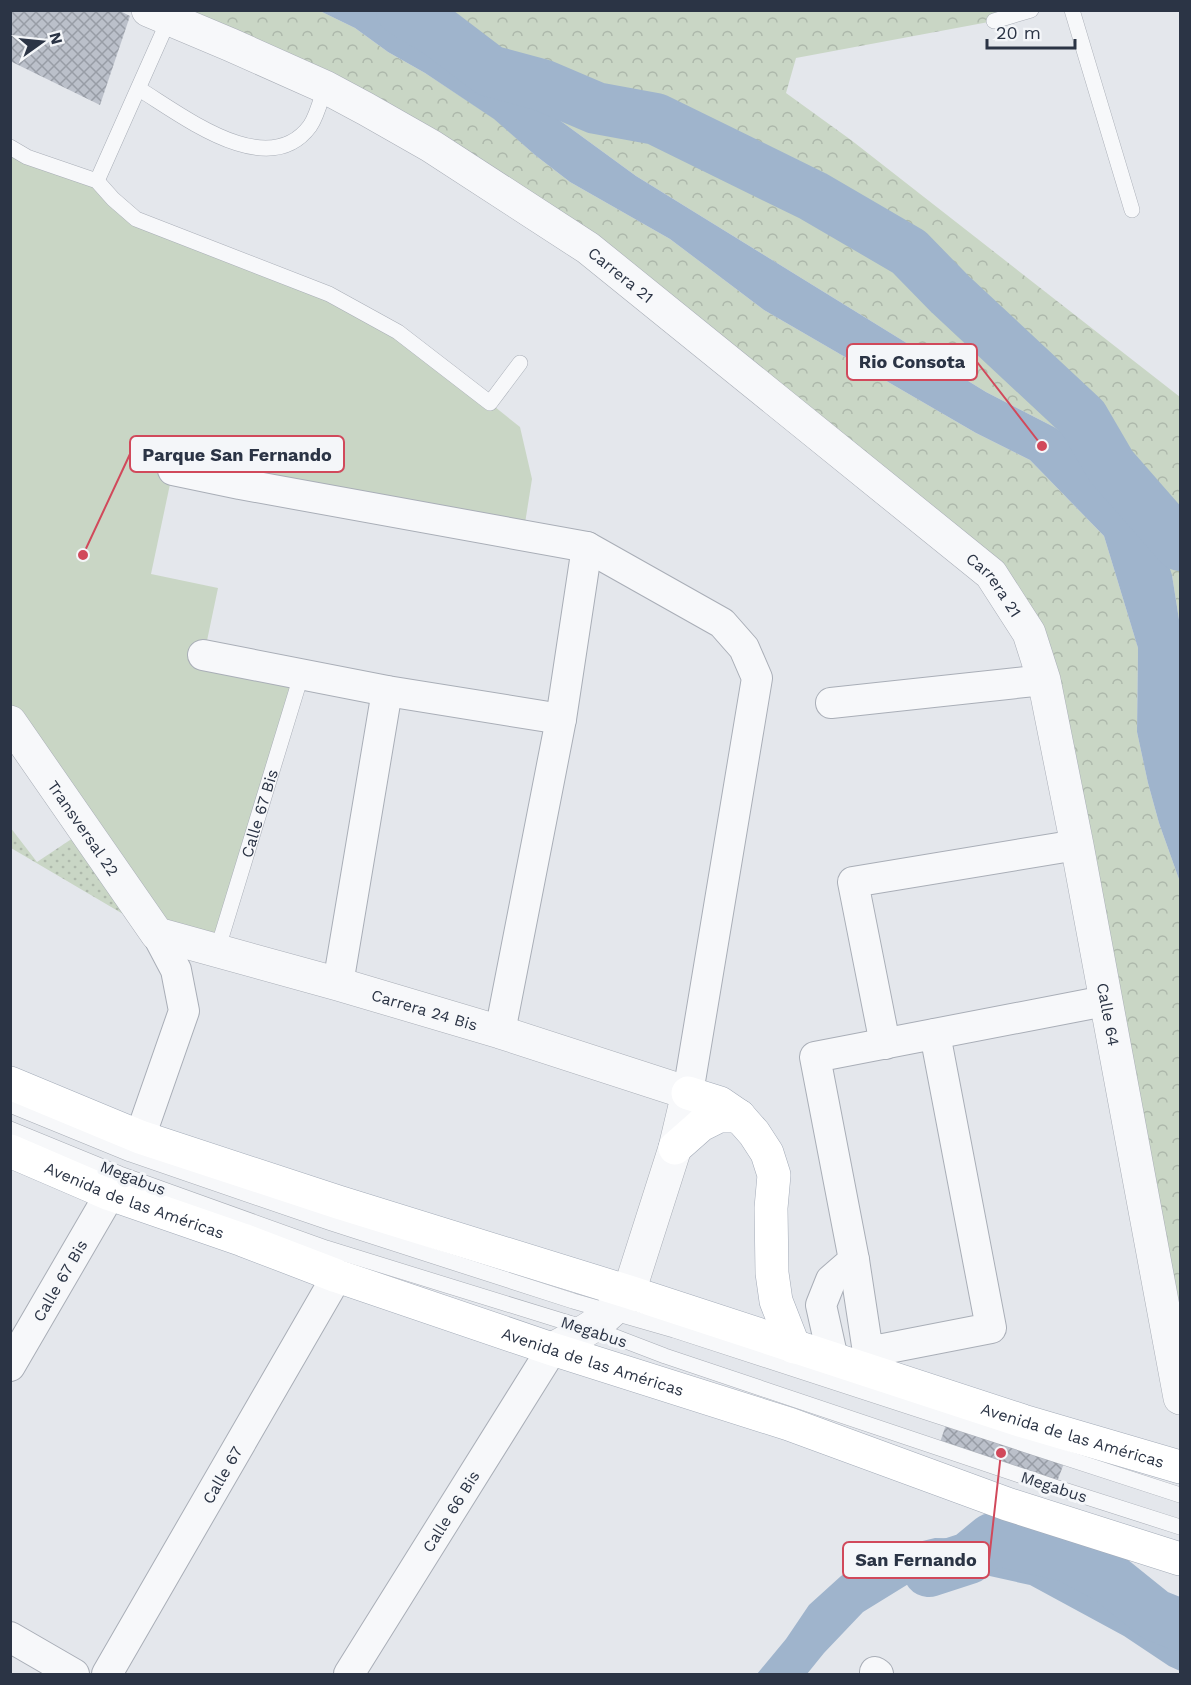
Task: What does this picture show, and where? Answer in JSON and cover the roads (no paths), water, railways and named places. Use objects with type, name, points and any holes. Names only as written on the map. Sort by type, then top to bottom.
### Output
[{"type":"main road","name":"Avenida de las Américas","points":[[10,1083],[141,1137],[338,1203],[611,1311],[794,1347],[1023,1421],[1180,1467]]},
{"type":"main road","points":[[688,1093],[720,1102],[739,1116],[767,1153],[774,1175],[771,1208],[772,1273],[776,1301],[794,1347]]},
{"type":"main road","points":[[675,1148],[701,1125],[718,1116],[739,1116]]},
{"type":"main road","name":"Avenida de las Américas","points":[[10,1151],[110,1194],[243,1240],[337,1276],[552,1349],[789,1424],[1007,1504],[1180,1559]]},
{"type":"main road","points":[[1148,1457],[1162,1457],[1173,1452],[1180,1443]]},
{"type":"street","name":"Carrera 21","points":[[158,15],[325,87],[431,146],[588,248],[991,574],[1029,633]]},
{"type":"street","points":[[173,470],[587,547],[722,623],[744,648],[757,678],[688,1093],[675,1148],[611,1311],[552,1349]]},
{"type":"street","points":[[500,1032],[561,718],[587,547]]},
{"type":"street","name":"Calle 64","points":[[1029,633],[1044,680],[1077,845],[1180,1398]]},
{"type":"street","points":[[203,655],[387,692],[561,718]]},
{"type":"street","points":[[831,702],[1044,680]]},
{"type":"street","points":[[338,984],[387,692]]},
{"type":"street","name":"Transversal 22","points":[[10,722],[157,934]]},
{"type":"street","points":[[885,1044],[853,882],[1077,845]]},
{"type":"street","points":[[141,1137],[184,1011],[176,970],[157,934]]},
{"type":"street","name":"Carrera 24 Bis","points":[[157,934],[500,1032],[688,1093]]},
{"type":"street","points":[[935,1034],[991,1328],[868,1352],[854,1260],[815,1057],[1105,1001]]},
{"type":"street","name":"Calle 67 Bis","points":[[10,1366],[110,1194]]},
{"type":"street","points":[[833,1359],[821,1305],[831,1280],[854,1260]]},
{"type":"street","name":"Calle 67","points":[[107,1674],[337,1276]]},
{"type":"street","name":"Calle 66 Bis","points":[[349,1674],[552,1349]]},
{"type":"street","points":[[10,1637],[74,1674]]},
{"type":"lane","points":[[994,21],[1030,10]]},
{"type":"lane","points":[[1072,10],[1132,210]]},
{"type":"lane","points":[[97,181],[139,89],[158,15]]},
{"type":"lane","points":[[139,89],[232,142],[269,149],[291,143],[311,125],[325,87]]},
{"type":"lane","points":[[10,147],[27,157],[97,181],[136,219],[329,294],[398,332],[490,403],[520,363]]},
{"type":"lane","name":"Calle 67 Bis","points":[[217,951],[302,676]]},
{"type":"lane","name":"Megabus","points":[[10,1105],[130,1154],[331,1223],[1180,1495]]},
{"type":"lane","name":"Megabus","points":[[10,1129],[120,1174],[326,1248],[572,1324],[611,1311]]},
{"type":"lane","name":"Megabus","points":[[611,1311],[665,1356],[1180,1527]]},
{"type":"water","points":[[320,11],[402,11],[440,33],[636,176],[986,392],[1054,427],[1111,466],[1152,515],[1172,575],[1180,626],[1180,882],[1159,823],[1148,783],[1137,732],[1138,648],[1104,536],[1030,460],[976,433],[764,310],[670,239],[570,182],[494,119],[425,73],[388,52],[355,28]]},
{"type":"water","points":[[935,1538],[992,1539],[1015,1543],[1109,1578],[1155,1615],[1180,1625],[1180,1671],[1124,1636],[1030,1585],[958,1569],[923,1575],[863,1612],[807,1674],[757,1674],[786,1639],[809,1605],[841,1576],[881,1551]]},
{"type":"waterway","points":[[402,10],[440,33],[490,71],[542,85],[596,108],[656,119],[813,196],[909,252],[950,294],[1083,418],[1111,466],[1180,545]]},
{"type":"waterway","points":[[929,1571],[969,1558],[992,1539],[1068,1556],[1109,1578],[1155,1615],[1180,1625]]},
{"type":"place","name":"Rio Consota","points":[[1042,446]]},
{"type":"place","name":"Parque San Fernando","points":[[83,555]]},
{"type":"place","name":"San Fernando","points":[[1001,1453]]}]
